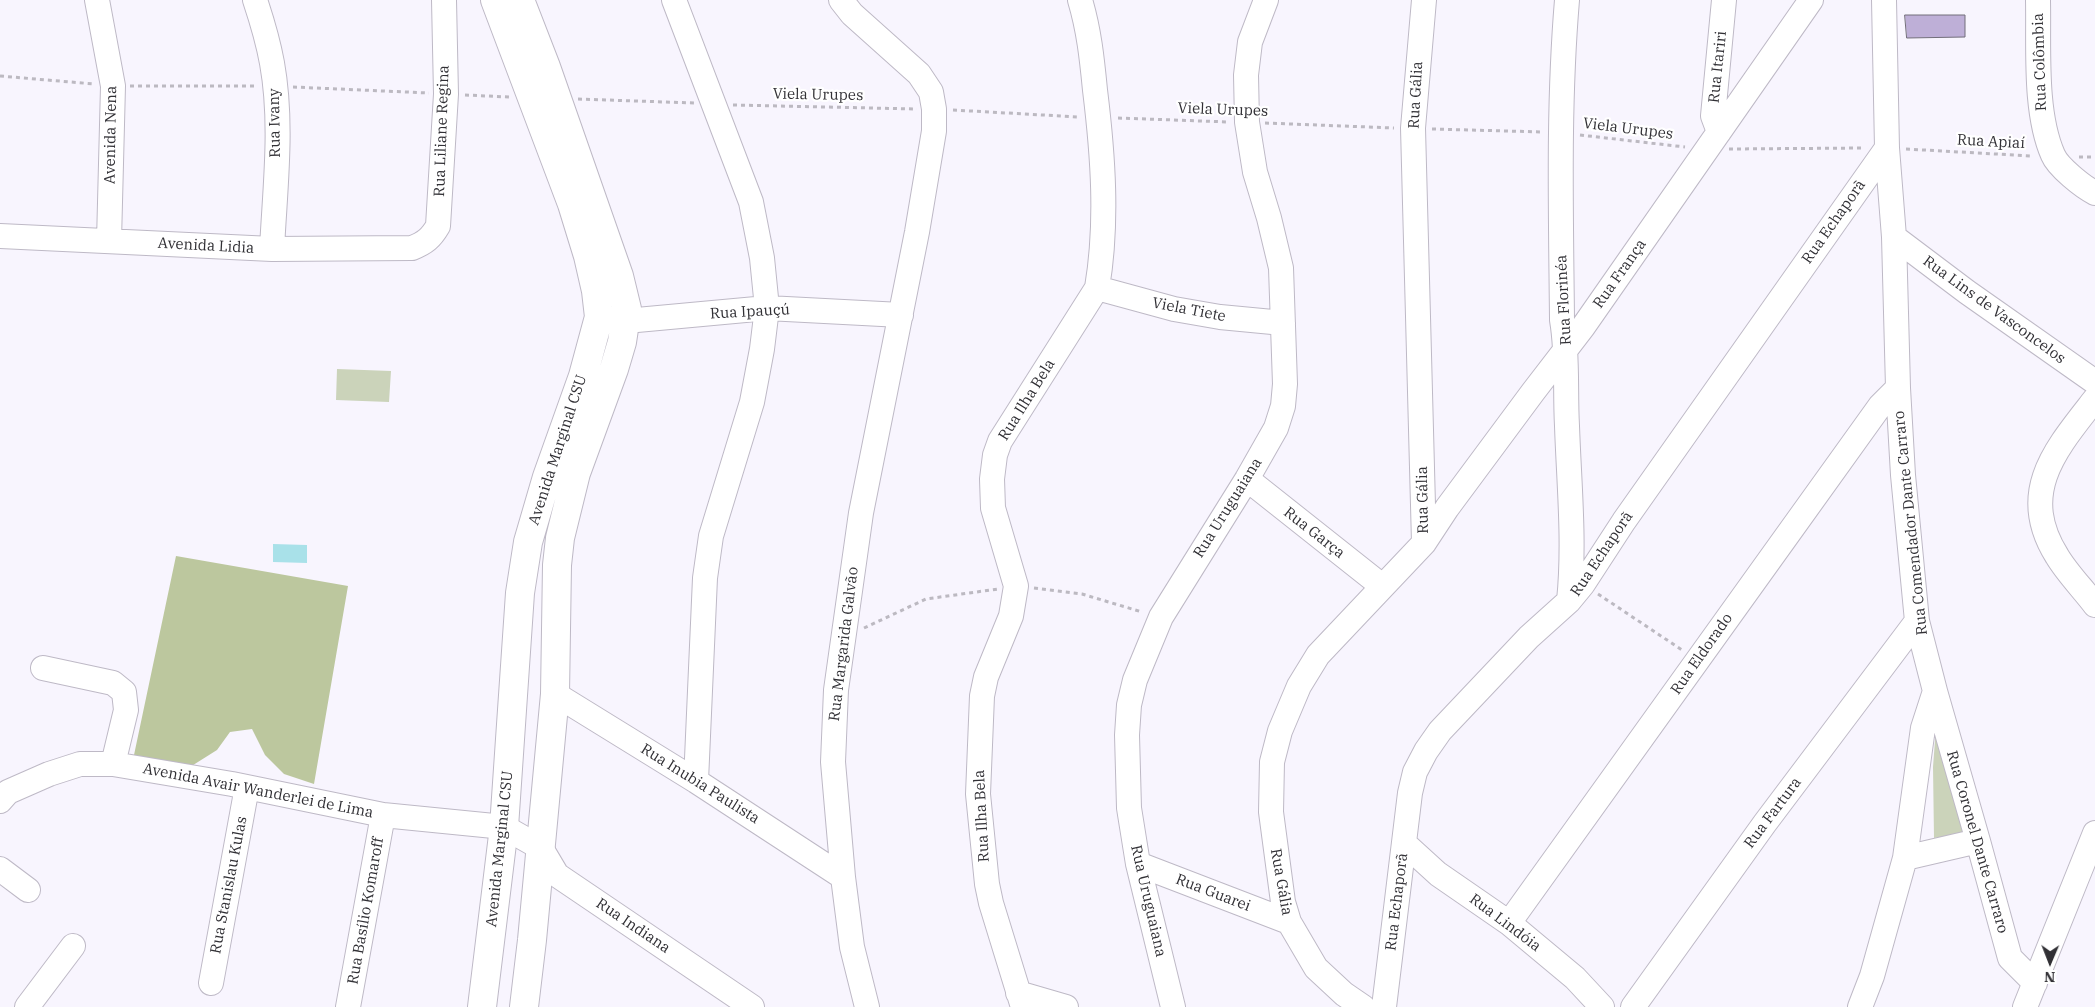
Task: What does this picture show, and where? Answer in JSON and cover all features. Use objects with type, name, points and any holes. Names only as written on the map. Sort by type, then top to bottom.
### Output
[{"type":"main road","name":"Avenida Marginal CSU","points":[[495,0],[572,204],[588,256],[596,291],[599,317],[583,376],[547,477],[528,542],[520,594],[524,1007]]},
{"type":"main road","name":"Avenida Marginal CSU","points":[[482,1007],[555,694],[557,565],[560,538],[576,474],[614,369],[626,321],[625,297],[619,276],[520,0]]},
{"type":"street","name":"Avenida Nena","points":[[97,0],[113,86],[109,241]]},
{"type":"street","name":"Rua Ivany","points":[[255,0],[268,40],[275,86],[278,125],[272,249]]},
{"type":"street","name":"Rua Liliane Regina","points":[[412,248],[423,244],[432,237],[438,226],[446,94],[444,0]]},
{"type":"street","points":[[674,0],[750,202],[762,258],[767,308],[762,349],[752,402],[711,536],[705,578],[696,781]]},
{"type":"street","name":"Rua Margarida Galvão","points":[[841,0],[852,14],[919,74],[931,92],[934,110],[934,131],[907,284],[860,513],[836,690],[833,762],[843,877],[852,947],[867,1007]]},
{"type":"street","name":"Rua Ilha Bela","points":[[1021,1000],[987,884],[978,794],[982,696],[986,677],[1011,616],[1016,586],[993,508],[992,479],[995,455],[1000,441],[1097,288],[1102,261],[1103,226],[1098,118],[1088,28],[1080,0]]},
{"type":"street","name":"Rua Uruguaiana","points":[[1173,1007],[1138,864],[1130,808],[1127,735],[1129,705],[1135,680],[1161,617],[1247,479],[1276,428],[1283,406],[1286,384],[1281,268],[1255,172],[1247,122],[1246,75],[1250,42],[1266,0]]},
{"type":"street","name":"Rua Gália","points":[[1363,1007],[1344,994],[1316,968],[1289,922],[1283,902],[1271,812],[1272,762],[1280,731],[1299,686],[1318,655],[1424,543],[1414,128],[1424,0]]},
{"type":"street","name":"Rua Florinéa","points":[[1567,0],[1562,65],[1560,132],[1562,320],[1567,349],[1566,400],[1573,566],[1576,592]]},
{"type":"street","name":"Rua Itariri","points":[[1713,141],[1713,116],[1724,0]]},
{"type":"street","name":"Rua França","points":[[1424,543],[1447,508],[1567,349],[1810,0]]},
{"type":"street","name":"Rua Comendador Dante Carraro","points":[[1884,0],[1887,148],[1894,237],[1898,388],[1903,474],[1918,620],[1935,691]]},
{"type":"street","name":"Rua Colômbia","points":[[2038,0],[2041,110],[2054,157],[2085,188],[2095,193]]},
{"type":"street","name":"Rua Echaporã","points":[[1384,1007],[1412,786],[1415,772],[1426,751],[1440,731],[1529,637],[1576,592],[1624,520],[1887,148]]},
{"type":"street","name":"Avenida Lidia","points":[[0,236],[272,249],[412,248]]},
{"type":"street","name":"Rua Lins de Vasconcelos","points":[[1894,237],[1967,292],[2095,382]]},
{"type":"street","name":"Viela Tiete","points":[[1097,288],[1174,309],[1220,317],[1283,322]]},
{"type":"street","name":"Rua Ipauçú","points":[[599,317],[626,321],[767,308],[901,315]]},
{"type":"street","name":"Rua Eldorado","points":[[1509,923],[1880,406],[1898,388]]},
{"type":"street","points":[[2095,399],[2062,442],[2047,469],[2040,494],[2040,510],[2044,531],[2058,557],[2095,605]]},
{"type":"street","name":"Rua Garça","points":[[1247,479],[1382,586]]},
{"type":"street","name":"Rua Fartura","points":[[1633,1007],[1765,823],[1918,620]]},
{"type":"street","points":[[43,668],[113,683],[124,692],[126,710],[113,764]]},
{"type":"street","points":[[1860,1007],[1872,976],[1905,858],[1924,728],[1935,691]]},
{"type":"street","name":"Rua Coronel Dante Carraro","points":[[1935,691],[2010,958],[2035,983]]},
{"type":"street","name":"Rua Inubia Paulista","points":[[555,694],[696,781],[843,877]]},
{"type":"street","name":"Avenida Avair Wanderlei de Lima","points":[[0,801],[8,792],[58,771],[80,764],[113,764],[247,787],[384,815],[522,838]]},
{"type":"street","name":"Rua Stanislau Kulas","points":[[211,983],[247,787]]},
{"type":"street","name":"Rua Basílio Komaroff","points":[[348,1007],[384,815]]},
{"type":"street","points":[[2025,1007],[2095,833]]},
{"type":"street","name":"Rua Indiana","points":[[522,838],[557,875],[752,1007]]},
{"type":"street","points":[[1905,858],[1978,840]]},
{"type":"street","name":"Rua Lindóia","points":[[1404,843],[1438,874],[1509,923],[1575,978],[1602,1007]]},
{"type":"street","name":"Rua Guarei","points":[[1138,864],[1289,922]]},
{"type":"street","points":[[0,869],[28,890]]},
{"type":"street","points":[[27,1007],[73,946]]},
{"type":"street","points":[[1021,1000],[1066,1007]]},
{"type":"path","name":"Viela Urupes","points":[[557,99],[1560,132],[1713,141],[1887,148]]},
{"type":"path","name":"Rua Apiaí","points":[[1887,148],[2054,157],[2095,157]]},
{"type":"path","points":[[843,638],[926,599],[1016,586],[1082,594],[1161,617]]},
{"type":"path","points":[[1576,592],[1698,660]]},
{"type":"green space","points":[[337,369],[391,371],[389,402],[336,400]]},
{"type":"green space","points":[[176,556],[348,586],[314,784],[284,774],[265,755],[252,729],[230,732],[217,750],[190,767],[134,755]]},
{"type":"green space","points":[[1936,727],[1967,833],[1934,838],[1933,767]]},
{"type":"water","points":[[273,544],[307,545],[307,563],[273,562]]},
{"type":"building","points":[[1905,15],[1965,15],[1965,37],[1907,38]]}]
